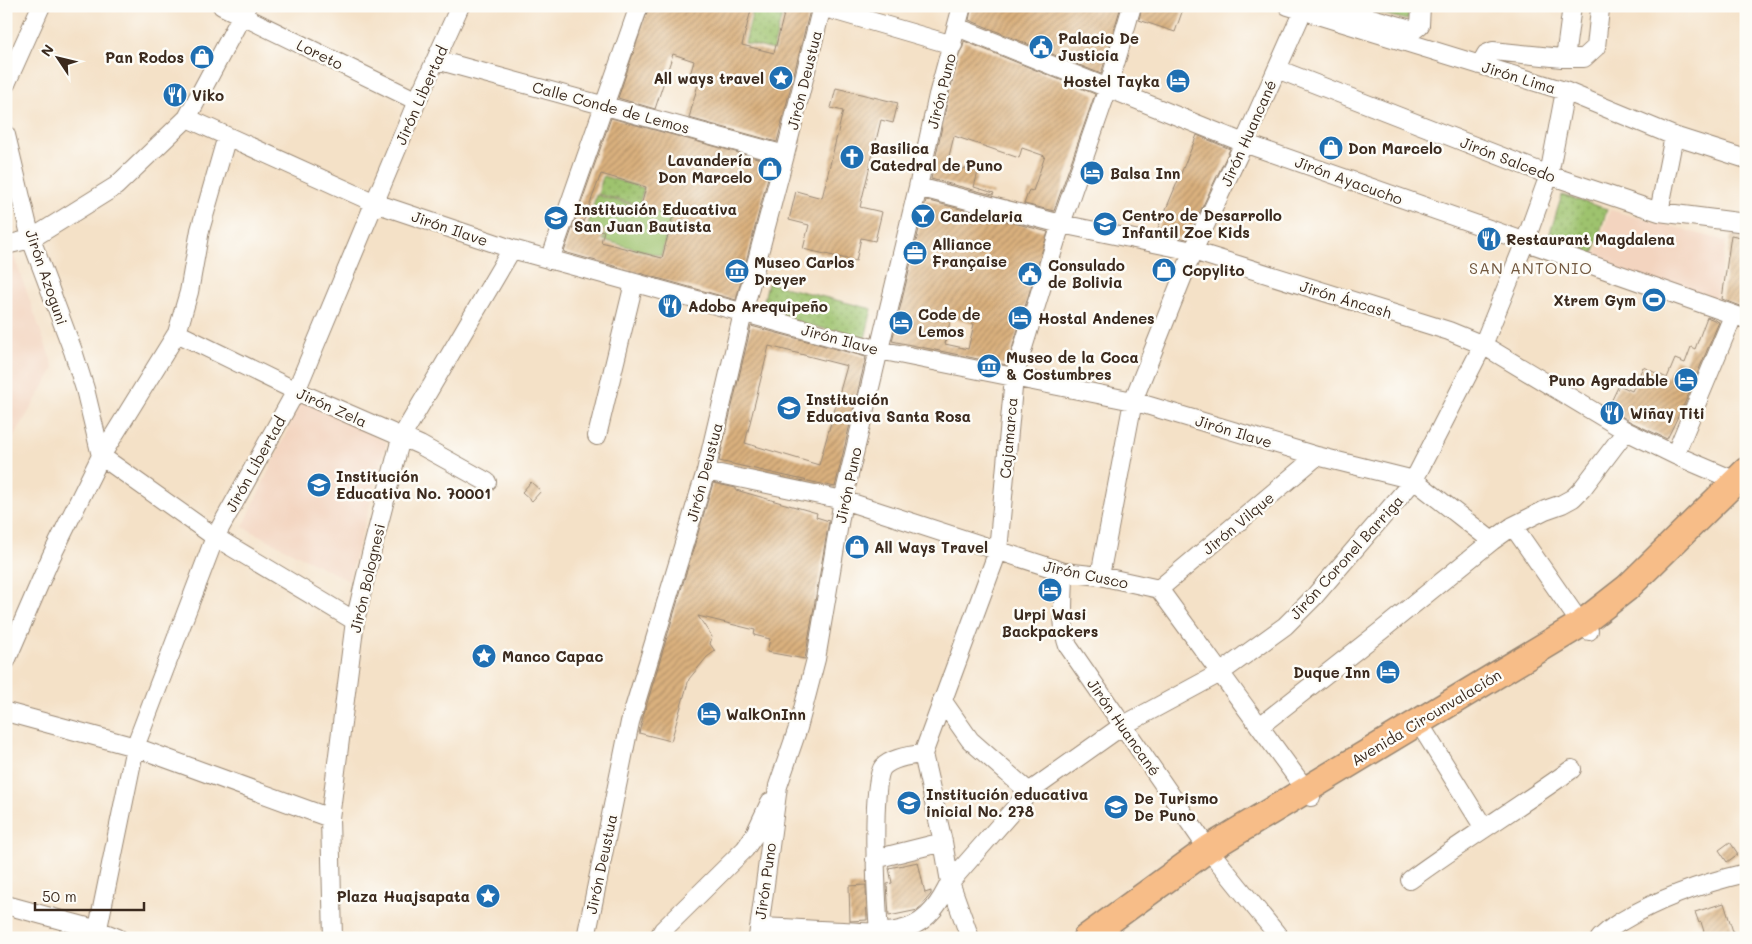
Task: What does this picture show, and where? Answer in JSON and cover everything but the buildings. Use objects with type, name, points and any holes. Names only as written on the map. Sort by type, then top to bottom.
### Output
[{"type":"highway","name":"Avenida Circunvalación","points":[[1094,937],[1213,854],[1585,628],[1626,588],[1743,482]]},
{"type":"street","points":[[6,84],[41,6]]},
{"type":"street","name":"Loreto","points":[[222,6],[245,11],[417,102]]},
{"type":"street","name":"Jirón Libertad","points":[[97,934],[135,748],[215,537],[296,391],[417,102],[460,6]]},
{"type":"street","points":[[550,260],[640,6]]},
{"type":"street","points":[[822,6],[952,45]]},
{"type":"street","name":"Jirón Deustua","points":[[586,938],[630,722],[706,471],[743,313],[822,6]]},
{"type":"street","name":"Jirón Puno","points":[[758,932],[778,786],[798,728],[816,659],[843,500],[918,187],[938,95],[962,6]]},
{"type":"street","name":"Cajamarca","points":[[924,754],[942,700],[998,551],[1014,377],[1061,224],[1108,88],[1132,6]]},
{"type":"street","points":[[1328,6],[1414,30],[1420,25],[1421,6]]},
{"type":"street","points":[[1562,58],[1566,51],[1572,6]]},
{"type":"street","name":"Jirón Lima","points":[[1298,8],[1565,91],[1674,136],[1746,159]]},
{"type":"street","name":"Jirón Huancané","points":[[1100,576],[1134,401],[1193,251],[1277,69],[1298,8]]},
{"type":"street","points":[[1480,65],[1486,54],[1493,51],[1562,58],[1584,58],[1596,47],[1600,9]]},
{"type":"street","points":[[6,245],[31,239],[116,186],[186,118],[245,11]]},
{"type":"street","name":"Jirón Ayacucho","points":[[957,27],[1244,143],[1739,318]]},
{"type":"street","name":"Calle Conde de Lemos","points":[[436,60],[785,155]]},
{"type":"street","name":"Jirón Salcedo","points":[[1277,69],[1549,175],[1659,212],[1746,223]]},
{"type":"street","name":"Jirón Coronel Barriga","points":[[758,932],[879,933],[907,928],[922,920],[933,911],[943,898],[950,882],[1029,792],[1122,726],[1220,673],[1285,626],[1314,598],[1414,480],[1483,345],[1525,242],[1549,175],[1565,91]]},
{"type":"street","name":"Jirón Ilave","points":[[186,118],[375,203],[512,250],[879,350],[1134,401],[1317,456],[1414,480],[1492,541]]},
{"type":"street","name":"Jirón Azoguni","points":[[6,135],[31,239],[73,351],[102,456]]},
{"type":"street","points":[[6,661],[51,557],[102,456],[176,333],[189,292],[200,230],[227,136]]},
{"type":"street","points":[[1659,212],[1674,136]]},
{"type":"street","name":"Jirón Áncash","points":[[918,187],[1061,224],[1193,251],[1449,331],[1483,345],[1626,431],[1674,455],[1743,482]]},
{"type":"street","name":"Jirón Bolognesi","points":[[333,938],[330,818],[355,622],[370,554],[401,438],[512,250]]},
{"type":"street","points":[[597,436],[634,283]]},
{"type":"street","points":[[1674,455],[1739,318]]},
{"type":"street","name":"Jirón Zela","points":[[176,333],[296,391],[420,445],[486,482]]},
{"type":"street","points":[[1260,726],[1492,541],[1513,526],[1573,498],[1626,431]]},
{"type":"street","points":[[102,456],[215,537],[355,622]]},
{"type":"street","name":"Jirón Vilque","points":[[1159,589],[1317,456]]},
{"type":"street","name":"Jirón Cusco","points":[[706,471],[843,500],[1064,572],[1100,576],[1159,589]]},
{"type":"street","points":[[1513,526],[1585,628]]},
{"type":"street","name":"Jirón Huancané","points":[[1064,572],[1064,627],[1066,642],[1122,726],[1213,854],[1280,938]]},
{"type":"street","points":[[1159,589],[1309,794]]},
{"type":"street","points":[[942,700],[970,740],[1029,792]]},
{"type":"street","points":[[6,712],[135,748],[330,818]]},
{"type":"street","points":[[1422,728],[1484,828]]},
{"type":"street","points":[[879,933],[875,860],[878,780],[880,772],[891,762],[924,754],[950,882],[970,938]]},
{"type":"street","points":[[1410,880],[1572,770]]},
{"type":"street","points":[[658,938],[663,930],[745,849],[754,836],[778,786]]},
{"type":"street","points":[[875,860],[943,842]]},
{"type":"street","points":[[1600,938],[1621,921],[1676,894],[1722,878],[1746,873]]},
{"type":"street","points":[[6,905],[97,934],[118,938]]},
{"type":"shaded area","points":[[1610,210],[1726,241],[1714,308],[1591,270]]},
{"type":"shaded area","points":[[12,250],[54,369],[6,450],[6,252]]},
{"type":"shaded area","name":"Institución Educativa No. 70001","points":[[301,400],[387,442],[349,581],[243,527]]},
{"type":"green space","points":[[754,6],[784,7],[773,50],[745,43]]},
{"type":"green space","points":[[1351,6],[1414,6],[1412,16],[1407,20]]},
{"type":"green space","points":[[603,176],[644,188],[639,205],[598,194]]},
{"type":"green space","points":[[596,195],[672,216],[661,256],[603,240],[606,230],[588,225]]},
{"type":"green space","points":[[1562,195],[1607,209],[1589,269],[1543,255]]},
{"type":"green space","points":[[768,283],[872,309],[865,339],[761,313]]},
{"type":"place","name":"Palacio De Justicia","points":[[1041,47]]},
{"type":"place","name":"Pan Rodos","points":[[202,57]]},
{"type":"place","name":"All ways travel","points":[[781,78]]},
{"type":"place","name":"Hostel Tayka","points":[[1178,81]]},
{"type":"place","name":"Viko","points":[[175,95]]},
{"type":"place","name":"Don Marcelo","points":[[1331,148]]},
{"type":"place","name":"Basilica Catedral de Puno","points":[[852,157]]},
{"type":"place","name":"Lavandería Don Marcelo","points":[[770,169]]},
{"type":"place","name":"Balsa Inn","points":[[1092,173]]},
{"type":"place","name":"Candelaria","points":[[923,216]]},
{"type":"place","name":"Institución Educativa San Juan Bautista","points":[[556,218]]},
{"type":"place","name":"Centro de Desarrollo Infantil Zoe Kids","points":[[1105,224]]},
{"type":"place","name":"Restaurant Magdalena","points":[[1489,239]]},
{"type":"place","name":"Alliance Française","points":[[915,253]]},
{"type":"place","name":"Copylito","points":[[1164,270]]},
{"type":"place","name":"Museo Carlos Dreyer","points":[[737,271]]},
{"type":"place","name":"Consulado de Bolivia","points":[[1030,274]]},
{"type":"place","name":"Xtrem Gym","points":[[1654,300]]},
{"type":"place","name":"Adobo Arequipeño","points":[[670,306]]},
{"type":"place","name":"Hostal Andenes","points":[[1020,318]]},
{"type":"place","name":"Code de Lemos","points":[[901,323]]},
{"type":"place","name":"Museo de la Coca & Costumbres","points":[[989,366]]},
{"type":"place","name":"Puno Agradable","points":[[1686,380]]},
{"type":"place","name":"Institución Educativa Santa Rosa","points":[[789,408]]},
{"type":"place","name":"Wiñay Titi","points":[[1612,413]]},
{"type":"place","name":"Institución Educativa No. 70001","points":[[319,485]]},
{"type":"place","name":"All Ways Travel","points":[[857,547]]},
{"type":"place","name":"Urpi Wasi Backpackers","points":[[1050,590]]},
{"type":"place","name":"Manco Capac","points":[[484,656]]},
{"type":"place","name":"Duque Inn","points":[[1388,672]]},
{"type":"place","name":"WalkOnInn","points":[[709,714]]},
{"type":"place","name":"Institución educativa inicial No. 278","points":[[909,803]]},
{"type":"place","name":"De Turismo De Puno","points":[[1116,807]]},
{"type":"place","name":"Plaza Huajsapata","points":[[488,896]]},
{"type":"district","name":"SAN ANTONIO","points":[[1531,267]]}]
